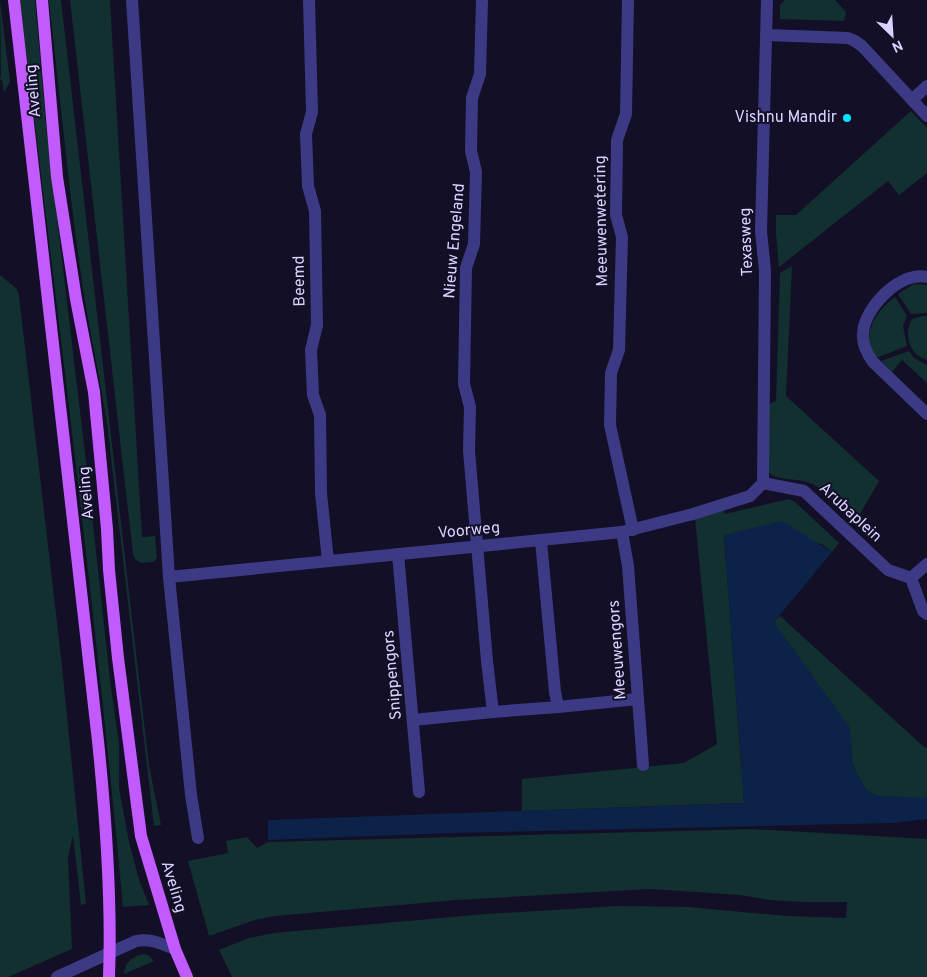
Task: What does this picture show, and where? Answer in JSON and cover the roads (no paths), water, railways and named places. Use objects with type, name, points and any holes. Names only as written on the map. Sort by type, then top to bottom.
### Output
[{"type":"main road","name":"Aveling","points":[[14,0],[106,823],[109,977]]},
{"type":"main road","name":"Aveling","points":[[42,0],[57,177],[76,299],[94,392],[112,599],[140,828],[175,949],[187,977]]},
{"type":"street","points":[[132,0],[169,577],[191,795],[198,838]]},
{"type":"street","name":"Beemd","points":[[310,0],[312,112],[306,134],[308,186],[314,211],[317,325],[312,350],[313,395],[320,415],[321,493],[328,561]]},
{"type":"street","name":"Nieuw Engeland","points":[[482,0],[480,74],[472,98],[471,151],[476,172],[474,244],[466,268],[464,384],[470,407],[469,451],[493,712]]},
{"type":"street","name":"Meeuwenwetering","points":[[628,0],[626,114],[617,140],[616,215],[622,237],[619,350],[611,374],[610,425],[628,531]]},
{"type":"street","name":"Texasweg","points":[[763,482],[765,271],[761,231],[767,0]]},
{"type":"street","points":[[767,35],[848,38],[855,41],[862,46],[927,116]]},
{"type":"street","points":[[912,100],[927,86]]},
{"type":"street","points":[[927,277],[918,275],[905,279],[892,288],[878,302],[867,318],[862,332],[868,355],[873,362],[927,414]]},
{"type":"street","name":"Voorweg","points":[[169,577],[628,531],[750,496],[763,482]]},
{"type":"street","name":"Arubaplein","points":[[763,482],[804,491],[888,570],[911,578]]},
{"type":"street","name":"Meeuwengors","points":[[628,531],[628,566],[643,765]]},
{"type":"street","points":[[541,540],[555,692],[558,706]]},
{"type":"street","name":"Snippengors","points":[[398,554],[419,792]]},
{"type":"street","points":[[927,564],[911,578],[923,611],[927,614]]},
{"type":"street","points":[[413,720],[638,699]]},
{"type":"street","points":[[57,977],[128,944],[144,939],[175,949]]},
{"type":"water","points":[[782,521],[832,552],[774,622],[850,728],[853,766],[868,792],[879,796],[927,798],[927,819],[894,823],[453,833],[268,840],[268,820],[744,803],[724,535]]},
{"type":"place","name":"Vishnu Mandir","points":[[847,118]]}]
